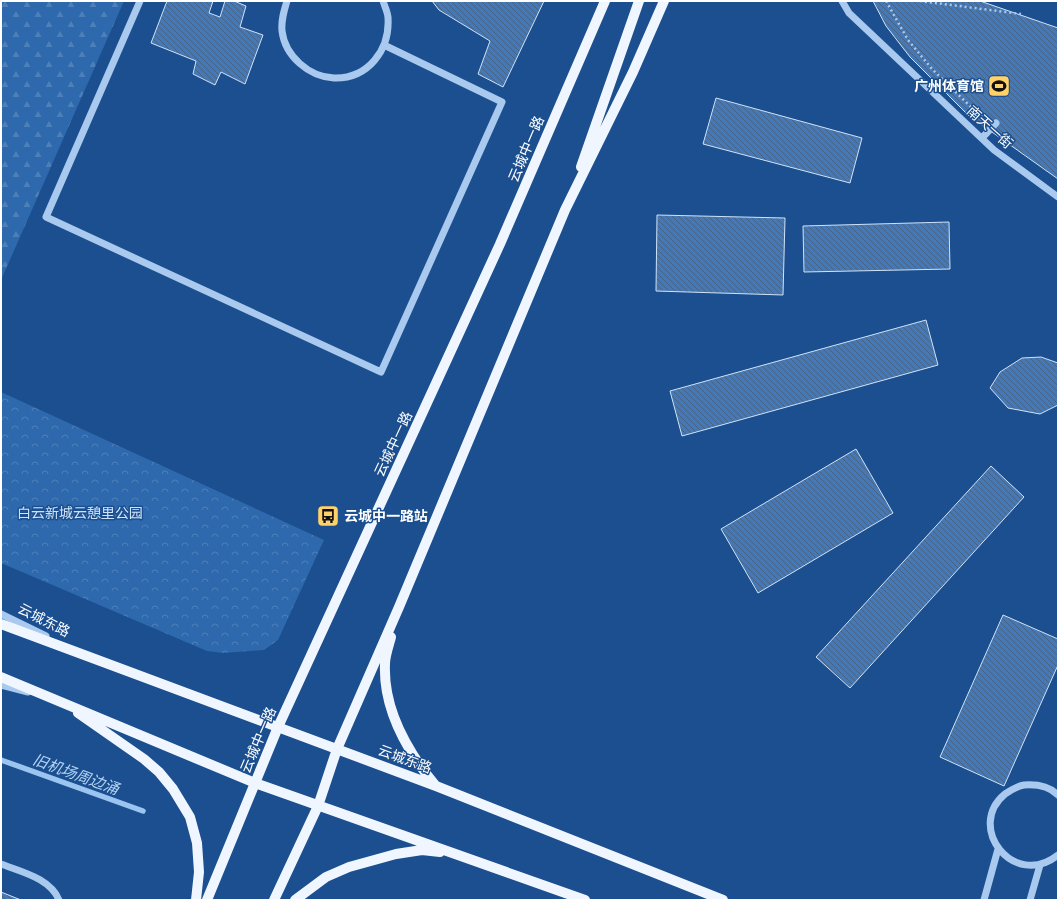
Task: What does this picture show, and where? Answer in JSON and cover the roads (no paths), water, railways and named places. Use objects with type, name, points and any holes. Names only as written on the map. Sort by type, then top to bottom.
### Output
[{"type":"main road","name":"云城中一路","points":[[207,900],[278,727],[500,244],[605,1]]},
{"type":"main road","points":[[274,900],[318,806],[337,749],[398,608],[565,210],[639,1]]},
{"type":"main road","points":[[565,210],[633,72],[664,1]]},
{"type":"main road","points":[[398,608],[385,663],[389,703],[408,747],[420,767],[436,786]]},
{"type":"main road","name":"云城东路","points":[[1,624],[436,786],[722,900]]},
{"type":"main road","points":[[1,677],[255,783],[585,900]]},
{"type":"main road","points":[[60,701],[144,759],[159,772],[173,789],[190,817],[197,843],[199,872],[196,900]]},
{"type":"main road","points":[[295,900],[326,876],[349,867],[396,854],[422,850],[456,854]]},
{"type":"street","points":[[140,1],[46,217],[381,372],[502,102],[384,45]]},
{"type":"street","points":[[287,1],[282,15],[282,32],[288,50],[300,64],[315,74],[334,78],[352,76],[368,67],[381,53],[388,36],[388,17],[384,1]]},
{"type":"street","name":"南天一街","points":[[842,1],[849,13],[994,150],[1058,198]]},
{"type":"street","points":[[982,138],[996,123]]},
{"type":"street","name":"云城东路","points":[[1,614],[74,651]]},
{"type":"street","points":[[1,685],[60,701]]},
{"type":"street","points":[[1058,795],[1054,791],[1044,786],[1033,784],[1021,785],[1011,789],[1000,798],[994,807],[990,820],[992,839],[998,849],[1005,857],[1016,863],[1027,866],[1040,865],[1052,860],[1058,855]]},
{"type":"street","points":[[984,900],[998,849]]},
{"type":"street","points":[[1,864],[41,879],[56,893],[59,900]]},
{"type":"street","points":[[1030,900],[1040,865]]},
{"type":"waterway","name":"旧机场周边涌","points":[[1,760],[143,811]]},
{"type":"place","name":"广州体育馆","points":[[999,86]]},
{"type":"place","name":"云城中一路站","points":[[328,516]]},
{"type":"park label","name":"白云新城云憩里公园","points":[[80,513]]}]
